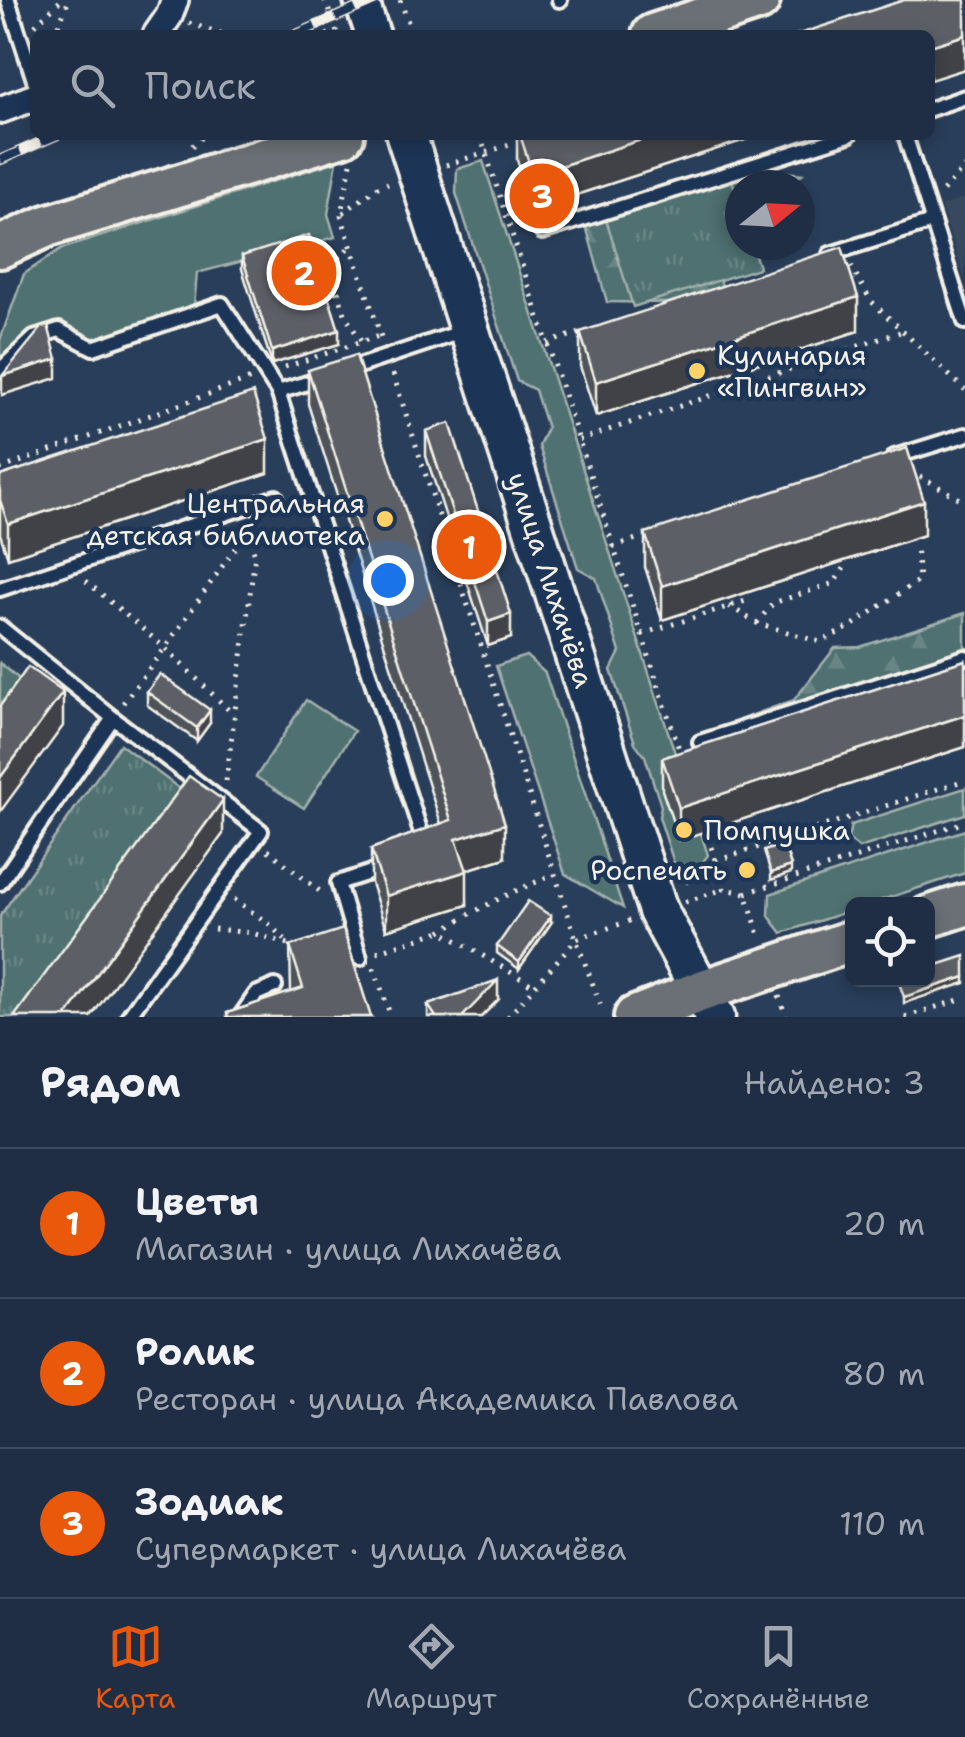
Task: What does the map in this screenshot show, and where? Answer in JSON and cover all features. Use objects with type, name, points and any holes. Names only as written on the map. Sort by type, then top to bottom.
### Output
[{"type":"main road","points":[[668,30],[759,0]]},
{"type":"main road","name":"улица Лихачёва","points":[[408,140],[658,912],[708,1004]]},
{"type":"main road","points":[[0,247],[46,226],[347,148]]},
{"type":"main road","points":[[935,915],[965,905]]},
{"type":"main road","points":[[635,1017],[708,1004],[770,968],[845,944]]},
{"type":"street","points":[[361,0],[371,30]]},
{"type":"street","points":[[0,110],[30,99]]},
{"type":"lane","points":[[8,0],[30,68]]},
{"type":"lane","points":[[935,107],[965,97]]},
{"type":"lane","points":[[542,232],[832,140]]},
{"type":"lane","points":[[907,140],[965,322]]},
{"type":"lane","points":[[823,256],[932,222]]},
{"type":"lane","points":[[0,370],[34,338],[59,330],[93,348],[222,304],[278,392],[428,854],[412,859]]},
{"type":"lane","points":[[278,392],[469,329]]},
{"type":"lane","points":[[889,459],[965,435]]},
{"type":"lane","points":[[0,589],[276,497]]},
{"type":"lane","points":[[0,626],[261,831],[128,1017]]},
{"type":"lane","points":[[700,742],[965,657]]},
{"type":"lane","points":[[0,883],[113,718]]},
{"type":"lane","points":[[360,958],[338,883],[395,864]]},
{"type":"lane","points":[[240,1017],[256,994],[275,986]]},
{"type":"path","points":[[56,30],[70,0]]},
{"type":"path","points":[[325,0],[335,30]]},
{"type":"path","points":[[400,0],[411,30]]},
{"type":"path","points":[[482,140],[685,768]]},
{"type":"path","points":[[486,153],[522,141]]},
{"type":"path","points":[[347,148],[341,215],[576,939],[605,1017]]},
{"type":"path","points":[[928,207],[965,167]]},
{"type":"path","points":[[351,245],[330,268],[346,317],[362,341]]},
{"type":"path","points":[[842,251],[871,301],[965,390]]},
{"type":"path","points":[[324,296],[338,292]]},
{"type":"path","points":[[579,440],[904,332]]},
{"type":"path","points":[[547,343],[580,333]]},
{"type":"path","points":[[0,469],[380,335]]},
{"type":"path","points":[[889,459],[965,502]]},
{"type":"path","points":[[224,801],[255,555],[239,509]]},
{"type":"path","points":[[113,718],[246,531]]},
{"type":"path","points":[[614,547],[639,538]]},
{"type":"path","points":[[729,606],[757,623],[820,642],[850,627],[918,580],[916,545]]},
{"type":"path","points":[[757,623],[772,603],[834,584],[847,564]]},
{"type":"path","points":[[69,566],[165,648],[235,716]]},
{"type":"path","points":[[642,634],[752,599]]},
{"type":"path","points":[[716,861],[965,780]]},
{"type":"path","points":[[508,1017],[576,939],[724,889],[746,893],[965,822]]},
{"type":"path","points":[[704,824],[724,889]]},
{"type":"path","points":[[254,840],[329,899]]},
{"type":"path","points":[[391,1017],[370,954],[440,931],[482,906],[555,875]]},
{"type":"path","points":[[220,888],[289,944]]},
{"type":"path","points":[[746,893],[786,1017]]},
{"type":"path","points":[[191,928],[252,934],[302,948]]},
{"type":"path","points":[[440,931],[534,986]]},
{"type":"path","points":[[906,1017],[965,998]]},
{"type":"shaded area","points":[[965,198],[965,280],[941,206]]},
{"type":"green space","points":[[337,161],[328,214],[335,237],[197,273],[194,307],[97,341],[38,330],[0,362],[0,340],[24,274],[61,249]]},
{"type":"green space","points":[[483,161],[708,855],[687,883],[675,866],[645,756],[635,743],[611,670],[620,652],[596,578],[578,568],[539,446],[547,428],[535,390],[517,381],[456,193],[457,169]]},
{"type":"green space","points":[[727,169],[768,170],[725,170],[725,236],[713,258],[722,286],[668,303],[607,302],[586,226],[649,194]]},
{"type":"green space","points":[[725,182],[725,260],[757,260],[759,268],[633,307],[606,219]]},
{"type":"green space","points":[[965,613],[965,681],[733,755],[739,720],[794,700],[835,648],[860,647]]},
{"type":"green space","points":[[526,656],[545,673],[623,908],[565,874],[496,666]]},
{"type":"green space","points":[[0,663],[24,683],[0,717]]},
{"type":"green space","points":[[306,700],[354,731],[304,808],[256,777]]},
{"type":"green space","points":[[120,744],[180,789],[19,1017],[0,1017],[0,916]]},
{"type":"green space","points":[[965,788],[965,814],[859,848],[848,839],[851,825]]},
{"type":"green space","points":[[965,830],[965,873],[891,897],[845,897],[845,912],[782,933],[769,916],[770,894]]},
{"type":"building","points":[[904,0],[965,0],[965,35],[935,44],[935,30],[811,30]]},
{"type":"building","points":[[522,140],[641,140],[533,175]]},
{"type":"building","points":[[309,235],[339,330],[272,351],[242,256]]},
{"type":"building","points":[[842,247],[858,297],[596,382],[580,332],[802,260],[815,260],[815,256]]},
{"type":"building","points":[[48,325],[57,359],[2,376],[42,327]]},
{"type":"building","points":[[356,355],[505,824],[456,839],[467,871],[386,896],[371,849],[451,820],[308,370]]},
{"type":"building","points":[[253,393],[268,439],[8,524],[0,500],[0,476]]},
{"type":"building","points":[[450,423],[511,614],[488,622],[426,431]]},
{"type":"building","points":[[907,448],[924,501],[662,586],[645,533]]},
{"type":"building","points":[[965,660],[965,715],[679,808],[662,758]]},
{"type":"building","points":[[28,667],[63,692],[0,778],[0,706]]},
{"type":"building","points":[[160,674],[210,710],[197,728],[147,692]]},
{"type":"building","points":[[189,776],[223,800],[66,1017],[14,1017]]},
{"type":"building","points":[[784,844],[791,866],[771,873],[764,851]]},
{"type":"building","points":[[528,901],[551,916],[519,962],[497,946]]},
{"type":"building","points":[[343,929],[371,1017],[228,1017],[227,1013],[303,988],[290,946]]},
{"type":"building","points":[[965,956],[965,977],[935,987],[935,966]]},
{"type":"building","points":[[498,980],[462,1017],[436,1017],[428,1005]]},
{"type":"building","points":[[900,987],[934,987],[904,997]]},
{"type":"railway","points":[[306,30],[375,0]]},
{"type":"railway","points":[[0,160],[46,140]]},
{"type":"place","name":"Зодиак","points":[[542,196]]},
{"type":"place","name":"Ролик","points":[[304,273]]},
{"type":"place","name":"Кулинария «Пингвин»","points":[[697,371]]},
{"type":"place","name":"Центральная детская библиотека","points":[[385,519]]},
{"type":"place","name":"Цветы","points":[[469,547]]},
{"type":"place","name":"Помпушка","points":[[684,830]]},
{"type":"place","name":"Роспечать","points":[[747,870]]}]
